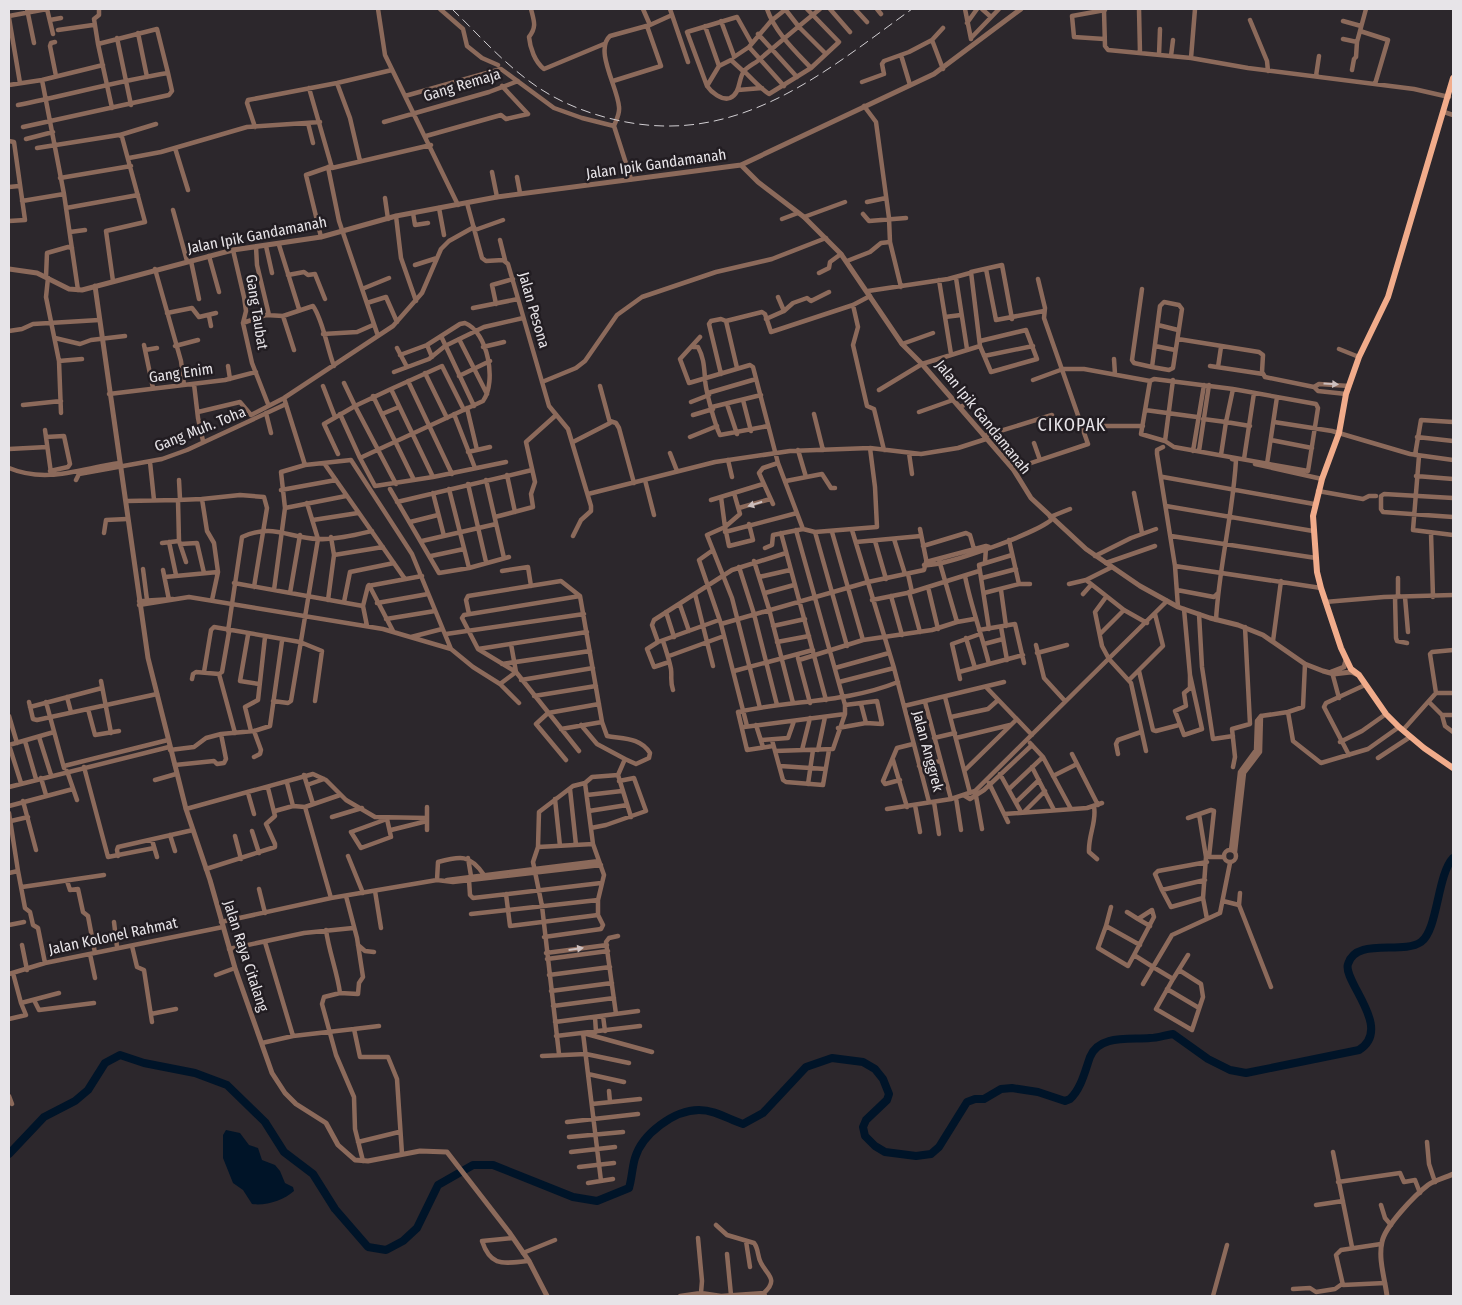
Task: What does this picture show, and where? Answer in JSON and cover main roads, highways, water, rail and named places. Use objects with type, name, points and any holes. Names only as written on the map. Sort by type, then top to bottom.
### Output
[{"type":"main road","points":[[1453,78],[1449,97],[1388,297],[1359,357],[1346,394],[1339,433],[1314,504],[1313,531],[1324,602],[1351,669],[1358,675],[1386,714],[1401,729],[1453,768]]},
{"type":"water","points":[[226,1130],[240,1133],[249,1145],[258,1148],[262,1160],[275,1165],[285,1183],[293,1187],[294,1191],[274,1202],[252,1204],[243,1190],[233,1183],[223,1158],[223,1135]]},
{"type":"waterway","points":[[9,1154],[44,1117],[75,1101],[88,1090],[105,1063],[120,1055],[144,1063],[195,1073],[227,1085],[265,1122],[284,1152],[313,1174],[335,1209],[368,1247],[386,1250],[403,1241],[417,1228],[438,1185],[473,1165],[493,1165],[573,1197],[597,1201],[629,1188],[635,1158],[639,1149],[644,1140],[660,1125],[679,1114],[699,1110],[716,1113],[743,1124],[763,1113],[806,1067],[832,1058],[863,1062],[875,1069],[883,1079],[889,1094],[887,1100],[866,1120],[863,1127],[865,1136],[875,1146],[885,1152],[916,1156],[931,1154],[939,1147],[967,1102],[975,1099],[984,1099],[1001,1089],[1012,1088],[1038,1092],[1065,1101],[1070,1099],[1080,1085],[1094,1050],[1108,1041],[1153,1038],[1173,1034],[1208,1059],[1230,1070],[1246,1073],[1359,1050],[1368,1041],[1371,1030],[1364,1005],[1348,972],[1348,964],[1353,956],[1360,951],[1413,946],[1427,936],[1444,877],[1453,858]]},
{"type":"railway","points":[[452,9],[513,68],[536,86],[557,98],[590,113],[626,122],[668,126],[707,122],[744,113],[780,97],[814,78],[912,9]]},
{"type":"district","name":"CIKOPAK","points":[[1072,425]]}]
